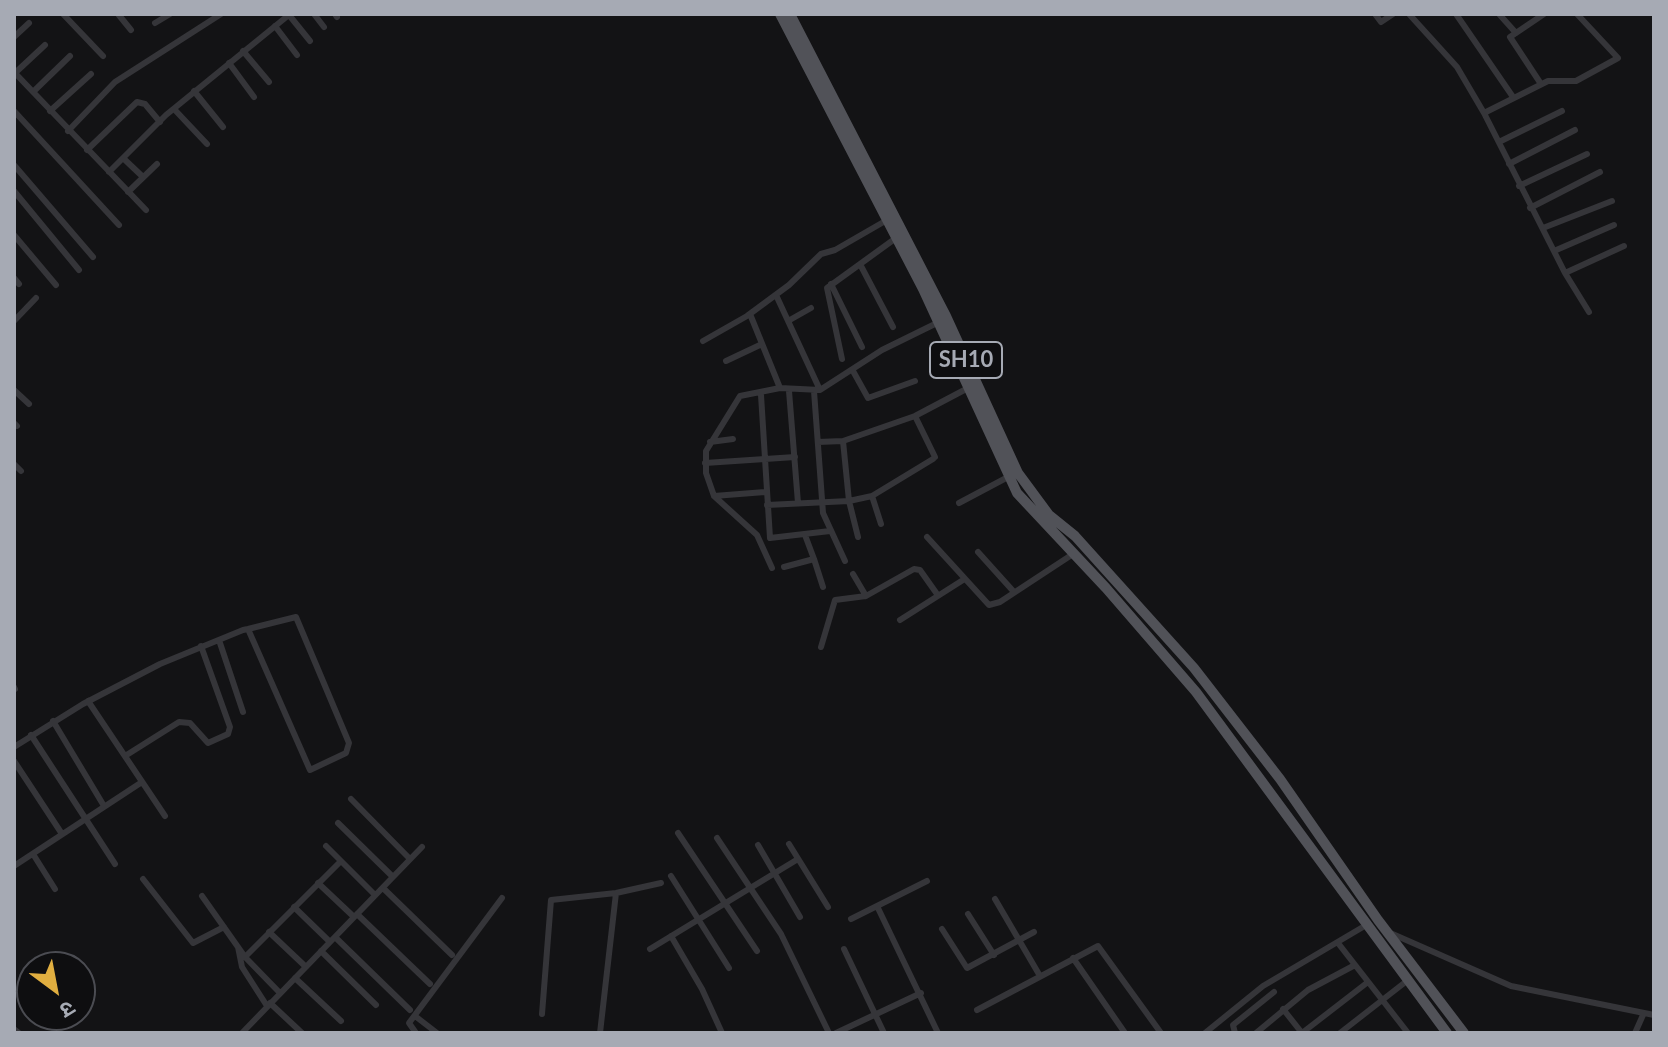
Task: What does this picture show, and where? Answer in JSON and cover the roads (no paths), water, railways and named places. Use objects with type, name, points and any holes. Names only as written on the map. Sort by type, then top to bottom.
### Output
[{"type":"main road","name":"SH10","points":[[780,14],[963,363],[1008,477],[1023,503],[1073,554],[1199,696],[1362,906],[1387,931],[1464,1033]]},
{"type":"main road","name":"SH10","points":[[790,14],[1018,473],[1043,508],[1075,536],[1194,668],[1280,779],[1362,906],[1368,924],[1447,1033]]},
{"type":"street","points":[[118,14],[131,30]]},
{"type":"street","points":[[155,23],[170,14]]},
{"type":"street","points":[[68,131],[115,82],[221,14]]},
{"type":"street","points":[[109,172],[194,91],[289,14],[310,41]]},
{"type":"street","points":[[314,14],[324,27]]},
{"type":"street","points":[[1375,14],[1381,22],[1393,14]]},
{"type":"street","points":[[1409,14],[1457,67],[1501,141],[1530,208],[1589,312]]},
{"type":"street","points":[[1456,14],[1513,97]]},
{"type":"street","points":[[1499,14],[1516,33]]},
{"type":"street","points":[[1541,84],[1510,37],[1544,14]]},
{"type":"street","points":[[1484,113],[1541,84],[1558,79],[1576,81],[1618,58],[1577,14]]},
{"type":"street","points":[[67,15],[103,56]]},
{"type":"street","points":[[14,37],[29,23]]},
{"type":"street","points":[[275,26],[297,55]]},
{"type":"street","points":[[45,45],[14,73],[146,210]]},
{"type":"street","points":[[243,51],[269,82]]},
{"type":"street","points":[[33,92],[70,56]]},
{"type":"street","points":[[229,63],[254,97]]},
{"type":"street","points":[[50,111],[91,74]]},
{"type":"street","points":[[194,91],[223,127]]},
{"type":"street","points":[[87,150],[137,102],[145,104],[160,122]]},
{"type":"street","points":[[174,109],[207,144]]},
{"type":"street","points":[[14,111],[119,225]]},
{"type":"street","points":[[1501,141],[1562,111]]},
{"type":"street","points":[[1509,164],[1575,130]]},
{"type":"street","points":[[1519,186],[1587,154]]},
{"type":"street","points":[[123,158],[143,177]]},
{"type":"street","points":[[128,192],[157,164]]},
{"type":"street","points":[[14,165],[93,257]]},
{"type":"street","points":[[1530,208],[1600,172]]},
{"type":"street","points":[[14,191],[79,270]]},
{"type":"street","points":[[1543,228],[1612,201]]},
{"type":"street","points":[[703,341],[776,295],[821,254],[835,250],[887,220]]},
{"type":"street","points":[[1554,251],[1614,225]]},
{"type":"street","points":[[14,235],[56,285]]},
{"type":"street","points":[[842,359],[827,289],[896,238]]},
{"type":"street","points":[[1565,273],[1624,246]]},
{"type":"street","points":[[861,266],[893,327]]},
{"type":"street","points":[[831,284],[862,347]]},
{"type":"street","points":[[776,295],[817,391],[822,502],[830,531],[845,561]]},
{"type":"street","points":[[14,321],[36,298]]},
{"type":"street","points":[[788,321],[811,308]]},
{"type":"street","points":[[750,314],[780,388]]},
{"type":"street","points":[[772,568],[757,535],[714,496],[705,463],[710,442],[740,396],[761,395],[780,388],[817,391],[882,350],[939,322]]},
{"type":"street","points":[[726,361],[762,344]]},
{"type":"street","points":[[853,371],[868,398],[915,381]]},
{"type":"street","points":[[818,442],[843,441],[915,416],[970,387]]},
{"type":"street","points":[[14,390],[29,404]]},
{"type":"street","points":[[789,391],[798,503]]},
{"type":"street","points":[[761,395],[770,538],[830,531]]},
{"type":"street","points":[[767,505],[849,501],[872,496],[934,458],[915,416]]},
{"type":"street","points":[[710,442],[733,439]]},
{"type":"street","points":[[843,441],[849,501],[858,537]]},
{"type":"street","points":[[705,463],[795,457]]},
{"type":"street","points":[[14,464],[21,471]]},
{"type":"street","points":[[959,503],[1008,477]]},
{"type":"street","points":[[714,496],[765,492]]},
{"type":"street","points":[[872,496],[881,524]]},
{"type":"street","points":[[805,535],[823,587]]},
{"type":"street","points":[[927,537],[989,605],[1073,554]]},
{"type":"street","points":[[978,552],[1014,592]]},
{"type":"street","points":[[784,567],[814,559]]},
{"type":"street","points":[[821,647],[835,600],[866,596],[914,569],[920,570],[937,594]]},
{"type":"street","points":[[853,574],[866,596]]},
{"type":"street","points":[[900,620],[963,580]]},
{"type":"street","points":[[14,747],[88,701],[201,646],[248,629],[296,617],[349,743],[346,753],[310,770],[248,629]]},
{"type":"street","points":[[219,640],[243,712]]},
{"type":"street","points":[[125,756],[179,722],[190,723],[208,743],[230,731],[201,646]]},
{"type":"street","points":[[88,701],[165,816]]},
{"type":"street","points":[[223,708],[240,703]]},
{"type":"street","points":[[53,721],[104,806]]},
{"type":"street","points":[[31,735],[115,864]]},
{"type":"street","points":[[14,761],[62,834]]},
{"type":"street","points":[[14,866],[142,782]]},
{"type":"street","points":[[351,799],[410,859]]},
{"type":"street","points":[[338,823],[393,877]]},
{"type":"street","points":[[678,833],[757,951]]},
{"type":"street","points":[[717,838],[781,934],[829,1033]]},
{"type":"street","points":[[789,844],[828,907]]},
{"type":"street","points":[[758,845],[777,872],[800,917]]},
{"type":"street","points":[[326,846],[375,895]]},
{"type":"street","points":[[247,1031],[422,847]]},
{"type":"street","points":[[33,854],[55,889]]},
{"type":"street","points":[[650,949],[798,859]]},
{"type":"street","points":[[245,957],[341,861]]},
{"type":"street","points":[[671,876],[729,968]]},
{"type":"street","points":[[143,879],[190,941],[199,943],[224,927]]},
{"type":"street","points":[[851,919],[927,881]]},
{"type":"street","points":[[318,883],[430,984]]},
{"type":"street","points":[[542,1014],[551,900],[616,893],[661,883]]},
{"type":"street","points":[[383,888],[452,955]]},
{"type":"street","points":[[600,1033],[616,893]]},
{"type":"street","points":[[202,896],[245,957],[280,993]]},
{"type":"street","points":[[416,1033],[408,1025],[413,1013],[502,898]]},
{"type":"street","points":[[995,899],[1040,976]]},
{"type":"street","points":[[877,906],[938,1033]]},
{"type":"street","points":[[294,907],[437,1033]]},
{"type":"street","points":[[968,914],[994,955]]},
{"type":"street","points":[[1205,1033],[1263,986],[1368,924]]},
{"type":"street","points":[[942,929],[967,968],[1034,932]]},
{"type":"street","points":[[1387,931],[1511,986],[1654,1015]]},
{"type":"street","points":[[269,932],[306,967]]},
{"type":"street","points":[[671,936],[702,989],[722,1033]]},
{"type":"street","points":[[1338,943],[1405,1030],[1395,1033]]},
{"type":"street","points":[[977,1010],[1093,946],[1103,949],[1161,1033]]},
{"type":"street","points":[[238,947],[240,962],[269,1005],[302,1033]]},
{"type":"street","points":[[844,949],[884,1033]]},
{"type":"street","points":[[321,951],[373,1002],[385,985]]},
{"type":"street","points":[[1073,958],[1125,1033]]},
{"type":"street","points":[[1256,1033],[1308,990],[1355,965]]},
{"type":"street","points":[[295,978],[341,1021]]},
{"type":"street","points":[[1340,1033],[1408,980]]},
{"type":"street","points":[[1283,1009],[1302,1033],[1368,982]]},
{"type":"street","points":[[1235,1033],[1233,1025],[1274,992]]},
{"type":"street","points":[[836,1033],[921,993]]},
{"type":"street","points":[[1635,1033],[1643,1015]]},
{"type":"street","points":[[14,1029],[19,1033]]}]
